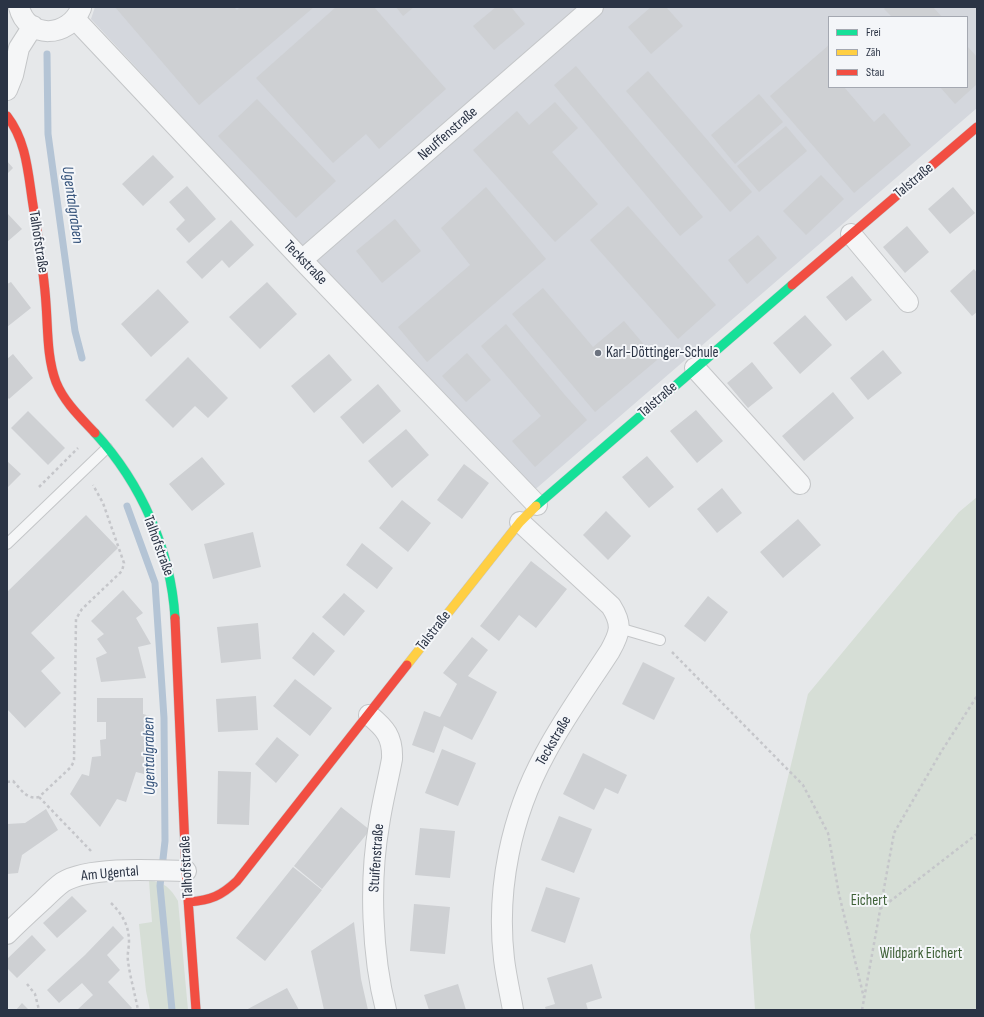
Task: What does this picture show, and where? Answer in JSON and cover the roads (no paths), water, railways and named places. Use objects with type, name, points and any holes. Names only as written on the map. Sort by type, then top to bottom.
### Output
[{"type":"street","points":[[7,90],[13,75],[19,48],[32,26],[25,20],[19,7]]},
{"type":"street","name":"Neuffenstraße","points":[[302,260],[593,7]]},
{"type":"street","name":"Teckstraße","points":[[32,26],[47,31],[55,31],[69,25],[78,13],[302,260],[537,505]]},
{"type":"street","name":"Talhofstraße","points":[[7,116],[14,123],[19,133],[26,162],[45,287],[51,362],[54,374],[62,394],[68,403],[107,448],[132,483],[147,513],[164,558],[172,588],[177,647],[180,871],[189,902],[196,1010]]},
{"type":"street","name":"Talstraße","points":[[189,902],[210,900],[215,898],[228,890],[237,881],[520,522],[537,505],[977,127]]},
{"type":"street","points":[[851,234],[908,302]]},
{"type":"street","points":[[695,368],[800,484]]},
{"type":"street","points":[[520,522],[611,606],[616,614],[619,628]]},
{"type":"street","name":"Teckstraße","points":[[513,1010],[504,960],[502,936],[504,885],[507,861],[513,835],[526,796],[545,754],[610,651],[618,635],[619,628]]},
{"type":"street","name":"Stuifenstraße","points":[[369,715],[387,732],[392,750],[391,766],[379,825],[374,869],[374,923],[380,982],[386,1010]]},
{"type":"street","name":"Am Ugental","points":[[7,934],[16,917],[63,882],[84,874],[147,870],[180,871]]},
{"type":"lane","points":[[7,544],[107,448]]},
{"type":"lane","points":[[619,628],[660,640]]},
{"type":"waterway","name":"Ugentalgraben","points":[[47,54],[48,134],[75,331],[82,358]]},
{"type":"waterway","name":"Ugentalgraben","points":[[127,506],[155,583],[164,718],[165,841],[160,886],[172,1010]]},
{"type":"place","name":"Karl-Döttinger-Schule","points":[[598,353]]},
{"type":"park label","name":"Eichert","points":[[869,901]]},
{"type":"park label","name":"Wildpark Eichert","points":[[921,954]]}]
